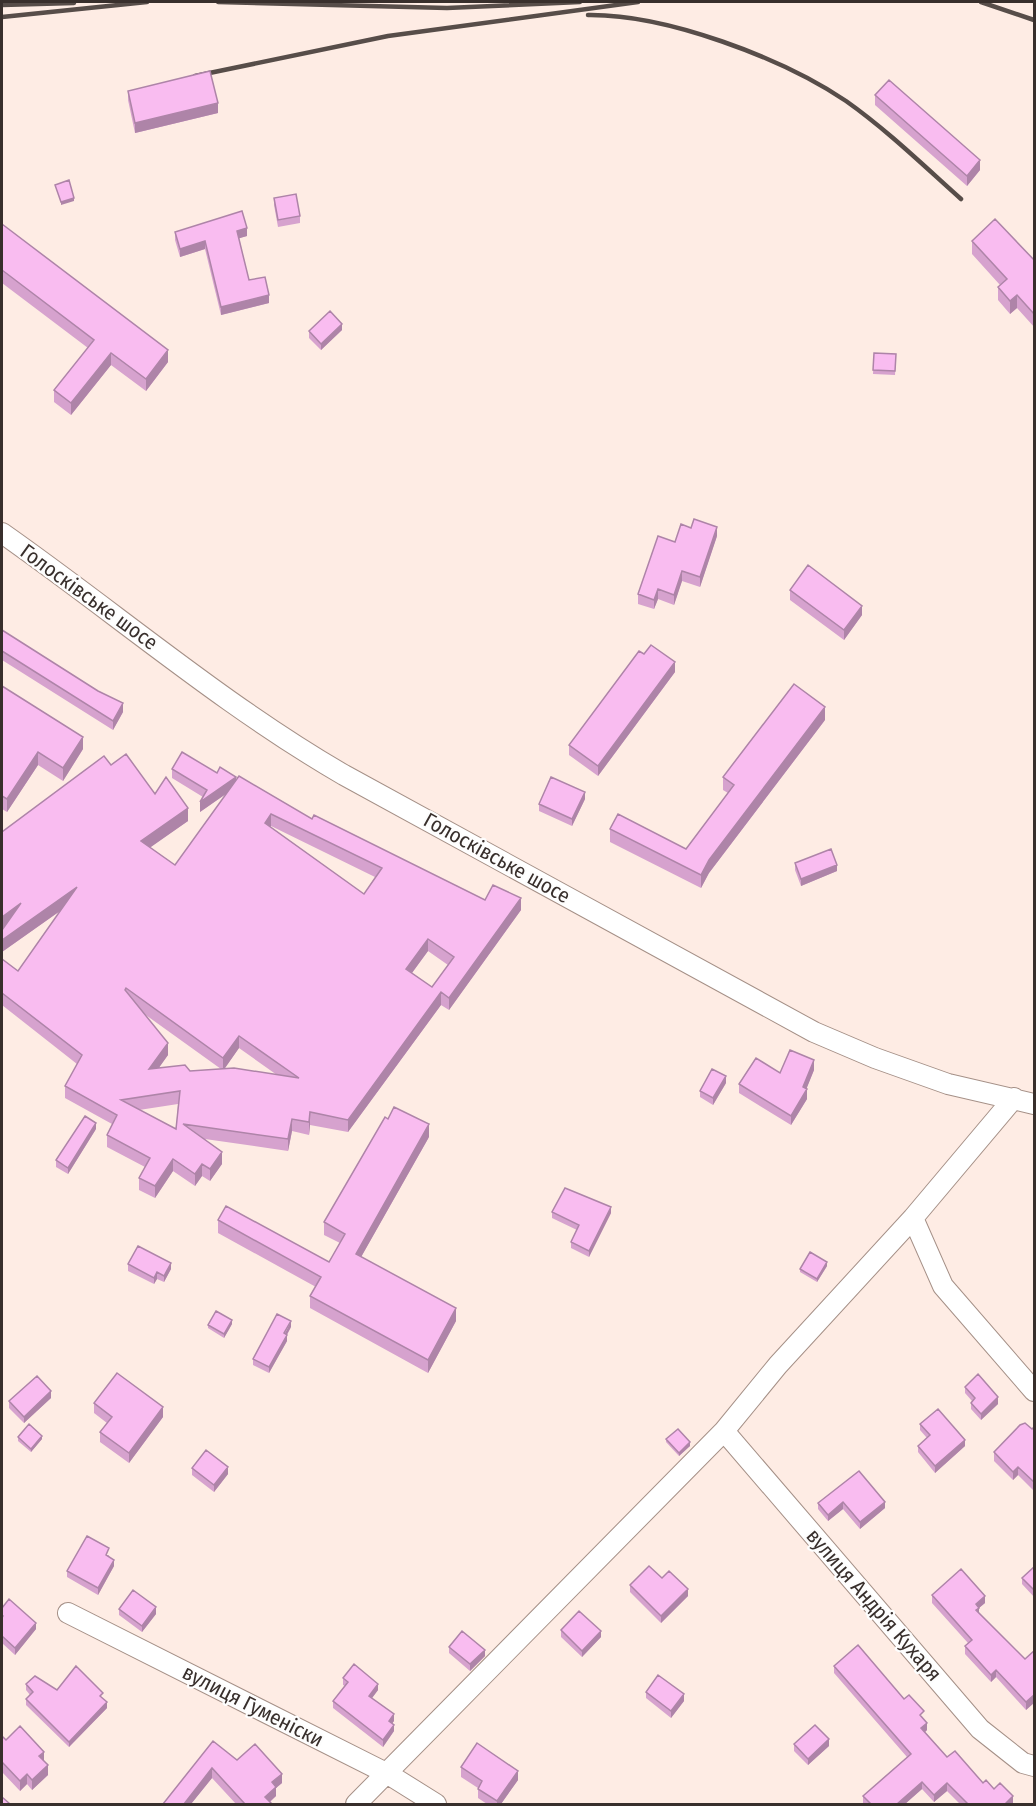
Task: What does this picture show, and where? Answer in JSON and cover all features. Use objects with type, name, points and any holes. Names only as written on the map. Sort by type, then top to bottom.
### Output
[{"type":"street","name":"Голосківське шосе","points":[[2,533],[147,639],[220,696],[285,741],[344,775],[814,1032],[875,1058],[948,1084],[1035,1104]]},
{"type":"street","points":[[356,1804],[724,1431],[778,1365],[913,1218],[1014,1098]]},
{"type":"street","points":[[913,1218],[943,1286],[1035,1391]]},
{"type":"street","name":"вулиця Андрія Кухаря","points":[[724,1431],[980,1729],[1023,1763],[1035,1766]]},
{"type":"street","name":"вулиця Гуменіски","points":[[69,1613],[388,1774],[436,1804]]},
{"type":"building","points":[[210,71],[218,103],[135,123],[128,91]]},
{"type":"building","points":[[889,80],[980,160],[967,176],[875,95]]},
{"type":"building","points":[[69,180],[74,198],[61,202],[55,185]]},
{"type":"building","points":[[296,194],[300,216],[278,220],[274,198]]},
{"type":"building","points":[[242,211],[247,228],[237,231],[249,280],[265,277],[269,295],[221,307],[205,241],[180,249],[175,232]]},
{"type":"building","points":[[995,219],[1035,261],[1035,315],[1017,295],[1010,301],[998,287],[1007,279],[972,241]]},
{"type":"building","points":[[2,224],[168,350],[146,379],[111,353],[71,403],[54,390],[94,340],[2,270]]},
{"type":"building","points":[[330,311],[342,324],[321,344],[309,331]]},
{"type":"building","points":[[874,353],[896,354],[895,371],[873,370]]},
{"type":"building","points":[[694,519],[717,527],[700,577],[682,571],[674,595],[658,589],[654,600],[638,594],[658,536],[675,542],[681,524],[691,528]]},
{"type":"building","points":[[808,565],[862,606],[844,630],[790,590]]},
{"type":"building","points":[[2,630],[98,691],[123,703],[113,721],[2,651]]},
{"type":"building","points":[[651,645],[675,662],[598,766],[569,745],[639,651],[644,654]]},
{"type":"building","points":[[794,684],[825,707],[709,860],[701,875],[610,829],[618,814],[686,849],[734,785],[723,777]]},
{"type":"building","points":[[2,686],[83,737],[63,768],[38,752],[7,799],[2,796]]},
{"type":"building","points":[[182,752],[217,773],[220,767],[236,777],[200,802],[207,790],[172,769]]},
{"type":"building","points":[[126,754],[155,794],[166,777],[188,808],[141,841],[175,865],[239,776],[312,819],[314,815],[485,900],[493,885],[521,898],[449,998],[441,992],[348,1120],[310,1112],[309,1122],[292,1119],[288,1139],[183,1124],[222,1152],[210,1169],[202,1164],[195,1174],[173,1159],[155,1186],[139,1178],[150,1158],[107,1135],[117,1115],[65,1086],[82,1055],[2,993],[2,959],[18,971],[77,887],[2,940],[2,930],[21,903],[2,917],[2,832],[104,756],[111,765]],"holes":[[[271,814],[382,868],[364,894],[265,823]],[[428,939],[454,957],[432,987],[406,969]],[[126,988],[223,1058],[239,1036],[299,1078],[234,1068],[190,1071],[185,1065],[149,1069],[168,1043],[125,990]],[[180,1091],[176,1129],[121,1100]]]},
{"type":"building","points":[[551,777],[585,792],[572,819],[539,804]]},
{"type":"building","points":[[831,849],[837,865],[801,879],[795,863]]},
{"type":"building","points":[[790,1050],[814,1060],[803,1087],[807,1089],[791,1116],[739,1084],[756,1058],[780,1073]]},
{"type":"building","points":[[712,1069],[726,1076],[713,1098],[700,1091]]},
{"type":"building","points":[[394,1107],[429,1124],[356,1254],[456,1308],[428,1360],[310,1296],[321,1277],[218,1220],[226,1206],[329,1262],[345,1234],[324,1222],[385,1117],[388,1119]]},
{"type":"building","points":[[85,1116],[96,1123],[68,1168],[56,1160]]},
{"type":"building","points":[[565,1188],[611,1207],[589,1251],[571,1242],[579,1225],[552,1212]]},
{"type":"building","points":[[138,1246],[171,1263],[164,1276],[157,1272],[154,1278],[128,1264]]},
{"type":"building","points":[[810,1252],[827,1262],[817,1279],[800,1269]]},
{"type":"building","points":[[216,1311],[232,1320],[224,1334],[208,1325]]},
{"type":"building","points":[[277,1314],[291,1321],[284,1333],[287,1335],[269,1367],[253,1359]]},
{"type":"building","points":[[117,1373],[163,1407],[129,1453],[100,1432],[112,1417],[94,1403]]},
{"type":"building","points":[[978,1374],[998,1397],[981,1414],[971,1403],[975,1398],[965,1387]]},
{"type":"building","points":[[37,1376],[51,1391],[24,1417],[9,1401]]},
{"type":"building","points":[[938,1409],[965,1440],[935,1466],[918,1446],[930,1435],[920,1424]]},
{"type":"building","points":[[1025,1423],[1032,1429],[1035,1426],[1035,1483],[1018,1467],[1013,1472],[994,1452],[1020,1425]]},
{"type":"building","points":[[29,1424],[42,1436],[31,1449],[18,1437]]},
{"type":"building","points":[[678,1429],[690,1442],[679,1453],[666,1439]]},
{"type":"building","points":[[206,1450],[228,1467],[214,1485],[192,1468]]},
{"type":"building","points":[[859,1471],[885,1502],[860,1522],[843,1502],[828,1515],[818,1503]]},
{"type":"building","points":[[87,1536],[109,1548],[106,1555],[114,1560],[98,1588],[67,1571]]},
{"type":"building","points":[[649,1566],[662,1578],[669,1571],[688,1589],[661,1616],[630,1585]]},
{"type":"building","points":[[1035,1566],[1035,1591],[1022,1578]]},
{"type":"building","points":[[961,1569],[985,1596],[976,1604],[979,1608],[976,1610],[1025,1659],[1035,1650],[1035,1694],[1026,1702],[996,1670],[991,1675],[965,1646],[972,1640],[932,1595]]},
{"type":"building","points":[[133,1590],[156,1607],[142,1626],[119,1609]]},
{"type":"building","points":[[9,1599],[36,1623],[15,1648],[2,1636],[2,1608]]},
{"type":"building","points":[[579,1611],[601,1631],[582,1651],[561,1630]]},
{"type":"building","points":[[462,1631],[485,1650],[470,1664],[449,1647]]},
{"type":"building","points":[[858,1645],[904,1699],[909,1695],[924,1711],[920,1715],[927,1723],[921,1728],[947,1757],[955,1751],[983,1783],[986,1780],[994,1789],[1000,1783],[1013,1796],[1006,1803],[1008,1804],[968,1804],[947,1783],[934,1795],[922,1782],[897,1804],[871,1804],[863,1796],[911,1754],[834,1666]]},
{"type":"building","points":[[354,1664],[378,1684],[369,1696],[394,1714],[389,1721],[394,1725],[383,1740],[333,1701],[348,1682],[343,1678]]},
{"type":"building","points":[[76,1666],[103,1693],[100,1696],[107,1702],[69,1742],[26,1699],[33,1692],[26,1684],[35,1676],[57,1690]]},
{"type":"building","points":[[658,1675],[684,1694],[671,1711],[646,1692]]},
{"type":"building","points":[[815,1725],[829,1739],[808,1759],[794,1744]]},
{"type":"building","points":[[20,1726],[44,1752],[39,1756],[48,1765],[32,1780],[27,1774],[20,1781],[2,1762],[2,1736],[6,1740]]},
{"type":"building","points":[[213,1741],[237,1760],[255,1744],[282,1774],[272,1782],[276,1787],[265,1797],[270,1804],[245,1804],[212,1768],[184,1804],[163,1804]]},
{"type":"building","points":[[477,1743],[518,1771],[497,1801],[478,1789],[482,1781],[461,1767]]},
{"type":"building","points":[[2,1797],[10,1804],[2,1804]]},
{"type":"railway","points":[[2,17],[147,2]]},
{"type":"railway","points":[[218,2],[447,8],[580,2]]},
{"type":"railway","points":[[195,76],[388,36],[638,2]]},
{"type":"railway","points":[[981,2],[1034,20]]},
{"type":"railway","points":[[2,5],[74,3]]},
{"type":"railway","points":[[588,15],[619,17],[687,30],[790,69],[820,85],[861,112],[961,199]]}]
